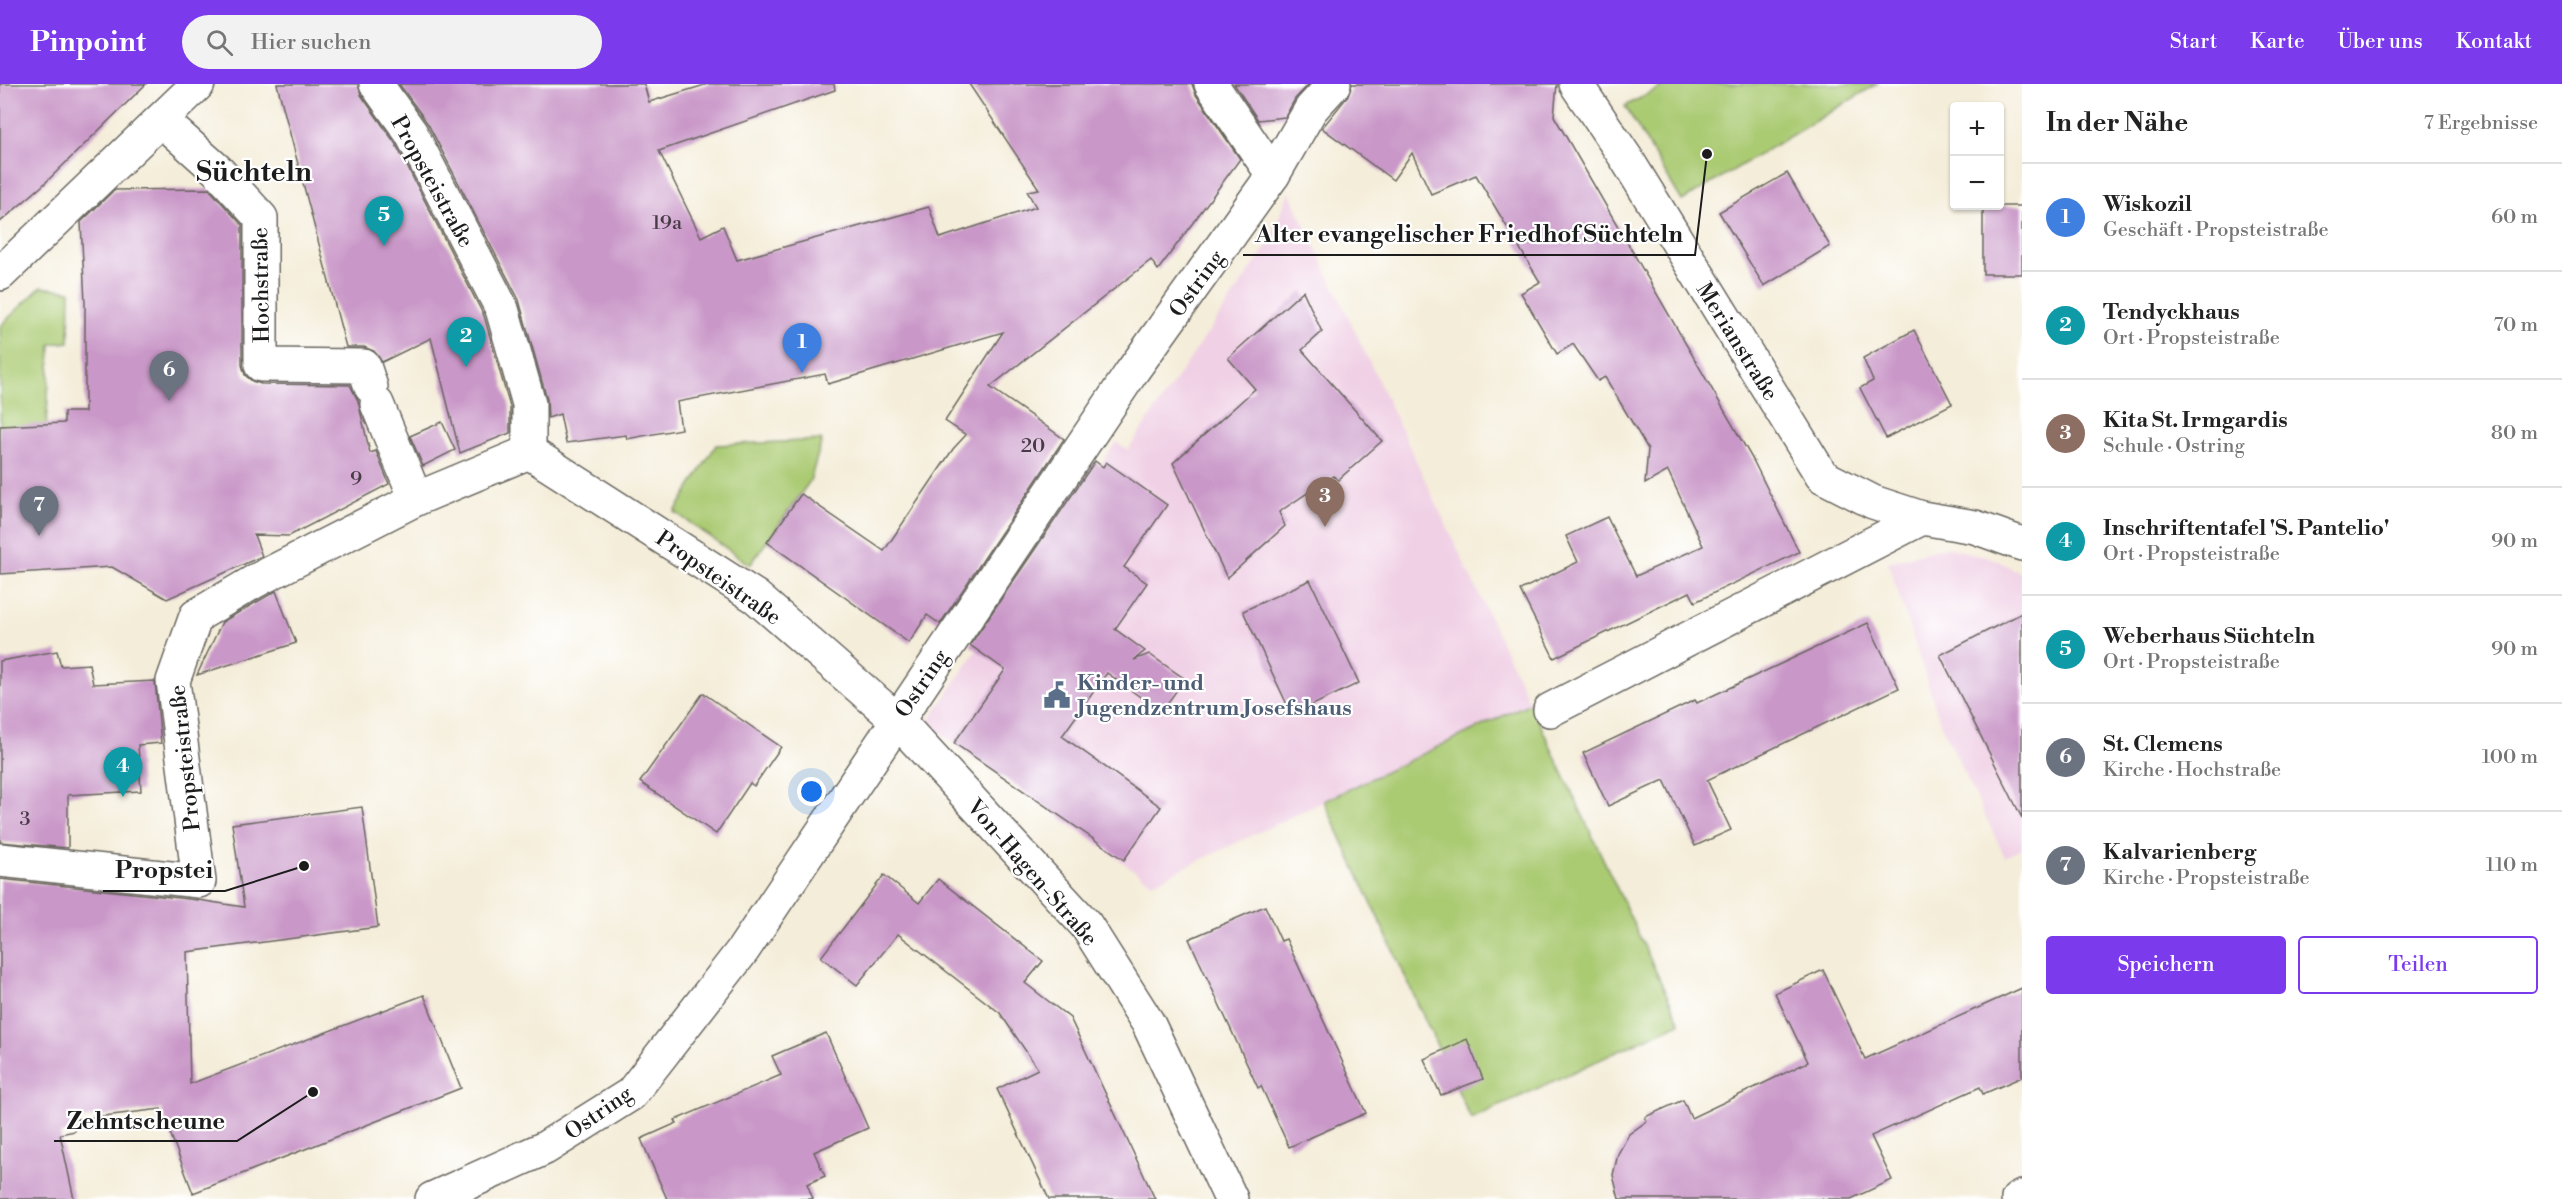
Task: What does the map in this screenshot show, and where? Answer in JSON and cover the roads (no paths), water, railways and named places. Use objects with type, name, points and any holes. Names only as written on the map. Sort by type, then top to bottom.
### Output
[{"type":"street","points":[[0,274],[198,84]]},
{"type":"street","name":"Propsteistraße","points":[[376,84],[411,133],[502,309],[529,404],[529,452]]},
{"type":"street","points":[[1211,84],[1273,175]]},
{"type":"street","name":"Ostring","points":[[432,1199],[545,1148],[631,1094],[743,951],[896,719],[1131,373],[1273,175],[1311,109],[1334,84]]},
{"type":"street","name":"Merianstraße","points":[[1576,84],[1626,158],[1822,476],[1873,502],[1922,518],[1975,527],[2022,544]]},
{"type":"street","name":"Hochstraße","points":[[161,120],[217,170],[261,218],[261,365],[364,366],[416,499]]},
{"type":"street","name":"Propsteistraße","points":[[0,860],[199,881],[173,681],[196,616],[282,566],[416,499],[529,452]]},
{"type":"street","name":"Propsteistraße","points":[[529,452],[756,597],[896,719]]},
{"type":"street","points":[[1550,710],[1922,518]]},
{"type":"street","name":"Von-Hagen-Straße","points":[[896,719],[1086,924],[1148,1023],[1231,1199]]},
{"type":"place","name":"Alter evangelischer Friedhof Süchteln","points":[[1707,154]]},
{"type":"place","name":"Weberhaus Süchteln","points":[[384,246]]},
{"type":"place","name":"Tendyckhaus","points":[[466,367]]},
{"type":"place","name":"Wiskozil","points":[[802,373]]},
{"type":"place","name":"St. Clemens","points":[[169,401]]},
{"type":"place","name":"Kita St. Irmgardis","points":[[1325,527]]},
{"type":"place","name":"Kalvarienberg","points":[[39,536]]},
{"type":"place","name":"Kinder- und Jugendzentrum Josefshaus","points":[[1057,695]]},
{"type":"place","name":"Inschriftentafel 'S. Pantelio'","points":[[123,797]]},
{"type":"place","name":"Propstei","points":[[304,866]]},
{"type":"place","name":"Zehntscheune","points":[[313,1092]]},
{"type":"district","name":"Süchteln","points":[[254,171]]}]
